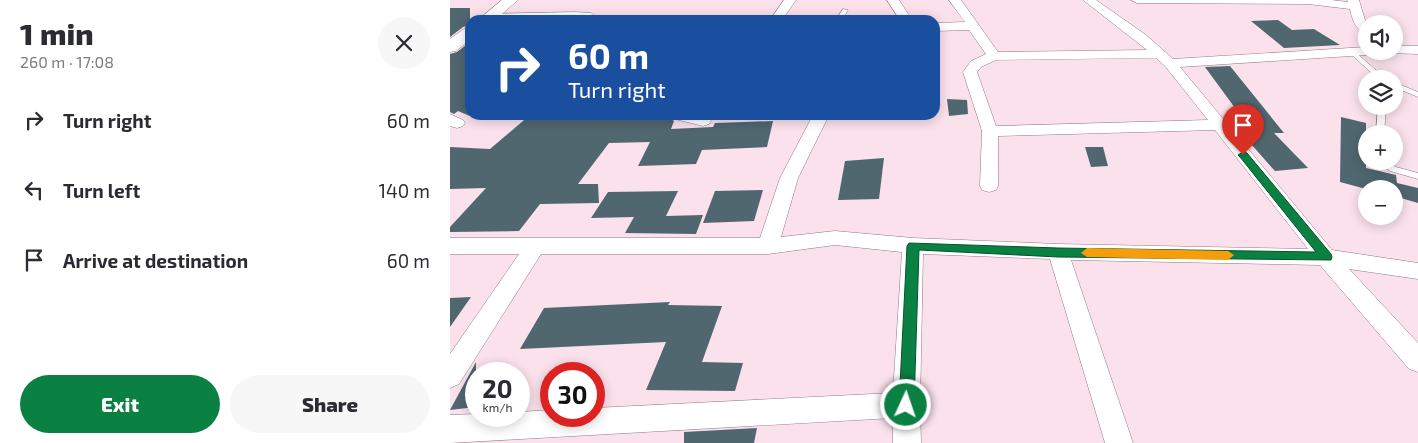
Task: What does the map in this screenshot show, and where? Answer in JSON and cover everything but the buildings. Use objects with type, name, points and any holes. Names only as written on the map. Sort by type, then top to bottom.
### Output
[{"type":"street","points":[[492,15],[512,0]]},
{"type":"street","points":[[780,15],[790,0]]},
{"type":"street","points":[[893,0],[903,15]]},
{"type":"street","points":[[955,0],[994,56]]},
{"type":"street","points":[[1089,0],[1120,22],[1165,59],[1326,257],[1417,358]]},
{"type":"street","points":[[1137,0],[1354,3],[1358,17]]},
{"type":"street","points":[[940,27],[974,26]]},
{"type":"street","points":[[450,47],[465,36]]},
{"type":"street","points":[[1403,50],[1418,50]]},
{"type":"street","points":[[990,186],[990,131],[970,72],[976,64],[994,56],[1165,59],[1358,52]]},
{"type":"street","points":[[698,120],[702,121]]},
{"type":"street","points":[[768,246],[789,178],[818,120]]},
{"type":"street","points":[[990,131],[1220,126]]},
{"type":"street","points":[[450,246],[768,246],[835,238],[913,246],[1058,252],[1326,257],[1418,270]]},
{"type":"street","points":[[450,376],[535,246]]},
{"type":"street","points":[[907,443],[906,405],[913,246]]},
{"type":"street","points":[[1058,252],[1119,443]]},
{"type":"street","points":[[450,429],[906,405]]},
{"type":"lane","points":[[842,15],[845,10]]},
{"type":"lane","points":[[1352,52],[1373,70]]},
{"type":"lane","points":[[1403,88],[1418,95]]},
{"type":"lane","points":[[1397,170],[1418,176]]},
{"type":"slow traffic","points":[[1087,253],[1228,255]]},
{"type":"route","points":[[906,405],[913,246],[1058,252],[1326,257],[1243,155]]}]
